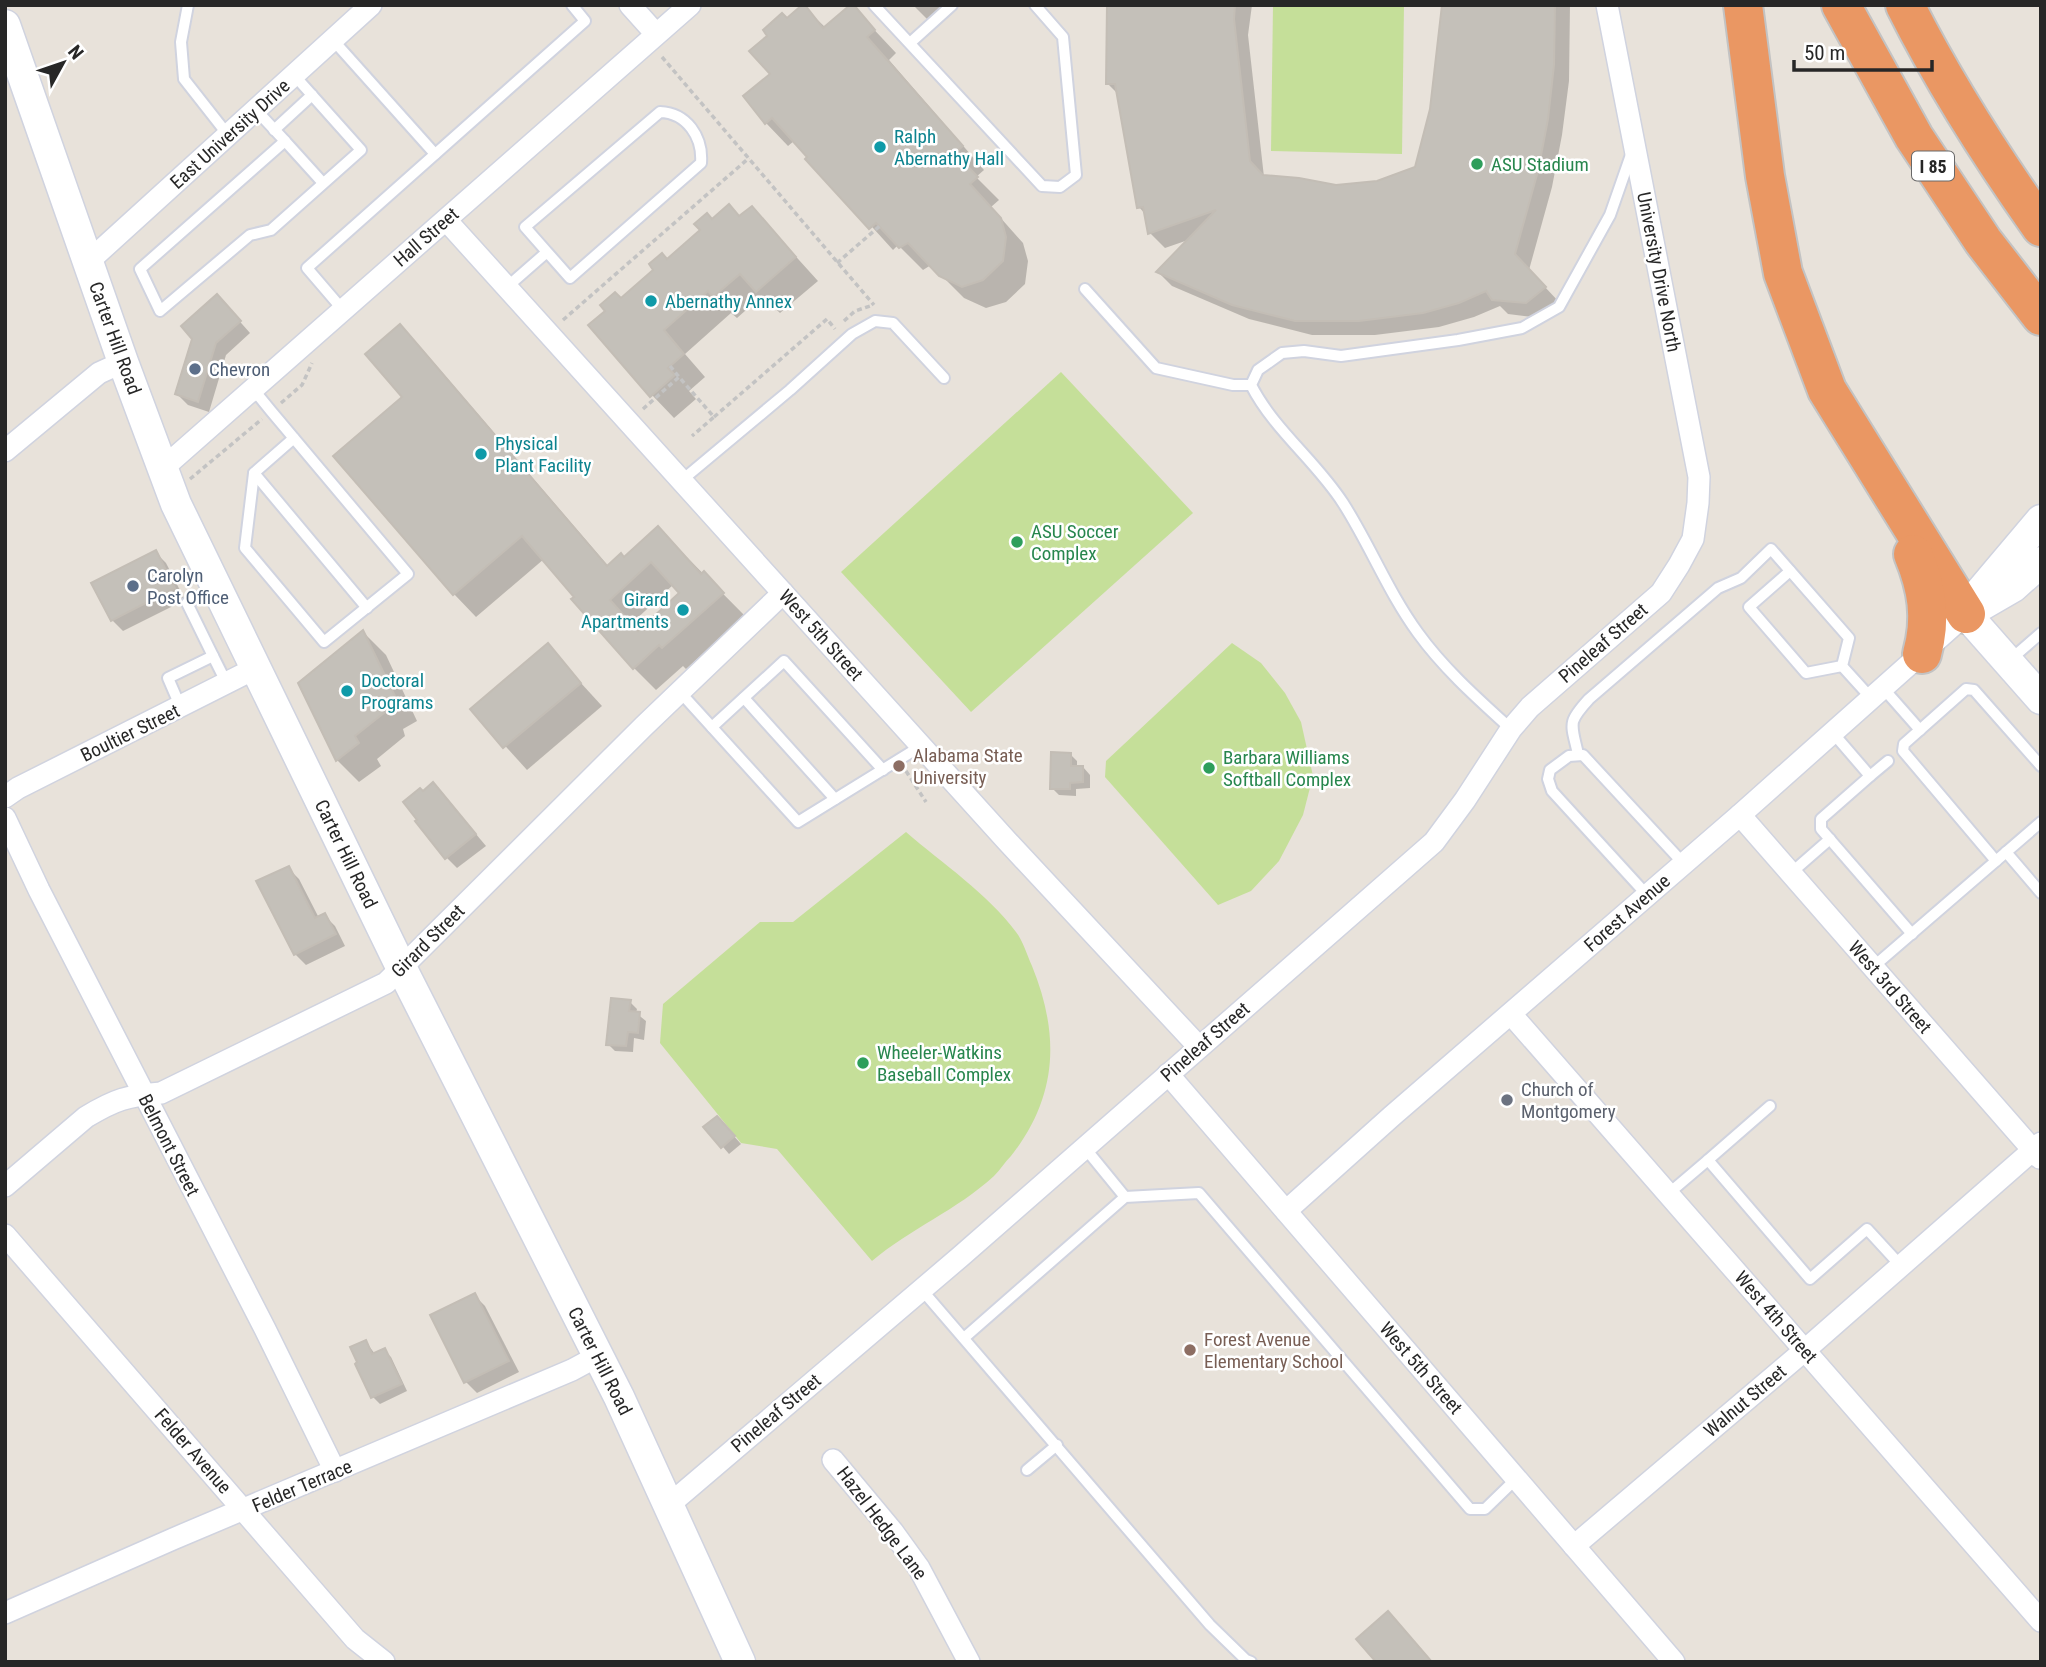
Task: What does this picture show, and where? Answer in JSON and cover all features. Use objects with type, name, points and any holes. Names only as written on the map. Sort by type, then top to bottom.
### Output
[{"type":"highway","points":[[1743,5],[1765,176],[1783,274],[1827,390],[1889,494],[1966,614]]},
{"type":"highway","name":"I 85","points":[[1841,5],[1914,137],[1983,241],[2041,316]]},
{"type":"highway","points":[[1905,5],[1927,49],[2004,176],[2041,228]]},
{"type":"highway","points":[[1889,494],[1924,579],[1929,610],[1922,654]]},
{"type":"main road","name":"Carter Hill Road","points":[[8,43],[123,362],[176,474],[176,504],[401,967],[598,1356],[670,1504],[740,1662]]},
{"type":"main road","name":"Forest Avenue","points":[[1966,614],[1976,597],[2041,520]]},
{"type":"main road","name":"Forest Avenue","points":[[1966,614],[2013,587],[2041,562]]},
{"type":"main road","points":[[1966,614],[2041,699]]},
{"type":"street","name":"East University Drive","points":[[88,262],[372,5]]},
{"type":"street","points":[[630,5],[656,34]]},
{"type":"street","name":"Hall Street","points":[[176,474],[253,389],[690,5]]},
{"type":"street","name":"University Drive North","points":[[1607,5],[1699,477],[1693,539]]},
{"type":"street","name":"West 5th Street","points":[[446,220],[921,746],[1199,1047]]},
{"type":"street","points":[[5,451],[99,373],[123,362]]},
{"type":"street","name":"Pineleaf Street","points":[[670,1504],[922,1290],[1434,842],[1511,729],[1530,707],[1661,593],[1693,539]]},
{"type":"street","name":"Girard Street","points":[[5,1186],[86,1117],[125,1097],[161,1093],[386,983],[783,593]]},
{"type":"street","name":"Forest Avenue","points":[[1286,1211],[1966,614]]},
{"type":"street","name":"Boultier Street","points":[[5,797],[256,668]]},
{"type":"street","name":"West 3rd Street","points":[[1740,815],[2038,1151]]},
{"type":"street","name":"Belmont Street","points":[[5,818],[39,890],[335,1471]]},
{"type":"street","name":"West 4th Street","points":[[1511,1014],[2041,1621]]},
{"type":"street","name":"West 5th Street","points":[[1168,1074],[1674,1662]]},
{"type":"street","name":"Walnut Street","points":[[1574,1546],[2038,1151]]},
{"type":"street","name":"Felder Avenue","points":[[5,1235],[355,1639],[384,1662]]},
{"type":"street","name":"Felder Terrace","points":[[5,1613],[572,1370],[598,1356]]},
{"type":"street","name":"Hazel Hedge Lane","points":[[833,1460],[919,1568],[969,1662]]},
{"type":"lane","points":[[188,5],[181,41],[184,79],[228,135]]},
{"type":"lane","points":[[343,310],[307,268],[585,21],[572,5]]},
{"type":"lane","points":[[874,5],[1042,186],[1060,187],[1076,175],[1063,37],[1035,5]]},
{"type":"lane","points":[[909,43],[952,5]]},
{"type":"lane","points":[[333,40],[435,154]]},
{"type":"lane","points":[[285,141],[140,269],[160,311],[250,235],[271,230],[361,150],[294,75]]},
{"type":"lane","points":[[274,130],[312,95]]},
{"type":"lane","points":[[256,110],[323,183]]},
{"type":"lane","points":[[660,112],[673,112],[684,119],[697,136],[702,150],[701,163],[570,278],[547,252],[525,228],[660,112]]},
{"type":"lane","points":[[1251,386],[1258,370],[1282,354],[1304,351],[1342,356],[1450,342],[1522,328],[1559,307],[1609,215],[1634,146]]},
{"type":"lane","points":[[507,287],[547,252]]},
{"type":"lane","points":[[1085,289],[1156,368],[1251,386]]},
{"type":"lane","points":[[681,481],[852,334],[875,321],[893,323],[944,378]]},
{"type":"lane","points":[[1251,386],[1262,406],[1343,503],[1387,585],[1418,634],[1462,684],[1511,729]]},
{"type":"lane","points":[[253,389],[408,574],[324,642],[245,548],[254,473],[294,438]]},
{"type":"lane","points":[[254,473],[367,608]]},
{"type":"lane","points":[[1578,754],[1572,725],[1574,716],[1589,699],[1718,588],[1741,578],[1771,549],[1849,638],[1842,666]]},
{"type":"lane","points":[[1790,570],[1749,607],[1806,673],[1842,666],[1920,730]]},
{"type":"lane","points":[[217,587],[187,603],[227,684]]},
{"type":"lane","points":[[2008,662],[2041,632]]},
{"type":"lane","points":[[181,708],[168,678],[212,656]]},
{"type":"lane","points":[[712,727],[783,661],[883,770]]},
{"type":"lane","points":[[1996,861],[1903,751],[1904,744],[1966,689],[1974,690],[2041,766]]},
{"type":"lane","points":[[680,692],[798,822],[921,746]]},
{"type":"lane","points":[[744,698],[835,799]]},
{"type":"lane","points":[[1833,733],[1870,776]]},
{"type":"lane","points":[[1647,895],[1552,791],[1548,779],[1550,770],[1569,756],[1583,755],[1684,864]]},
{"type":"lane","points":[[1888,761],[1821,819],[1821,829],[1912,934]]},
{"type":"lane","points":[[1873,967],[2041,822]]},
{"type":"lane","points":[[1791,873],[1830,839]]},
{"type":"lane","points":[[2006,852],[2041,893]]},
{"type":"lane","points":[[1668,1194],[1770,1106]]},
{"type":"lane","points":[[1085,1148],[1125,1197]]},
{"type":"lane","points":[[1708,1160],[1810,1279],[1867,1229],[1901,1266]]},
{"type":"lane","points":[[964,1338],[1125,1197],[1199,1193],[1469,1509],[1485,1509],[1516,1479]]},
{"type":"lane","points":[[922,1290],[1210,1625],[1251,1662]]},
{"type":"lane","points":[[1027,1470],[1057,1445]]},
{"type":"path","points":[[660,55],[874,306]]},
{"type":"path","points":[[561,322],[749,158]]},
{"type":"path","points":[[837,263],[882,223]]},
{"type":"path","points":[[176,474],[271,411],[302,386],[313,363]]},
{"type":"path","points":[[670,366],[714,417],[692,436]]},
{"type":"path","points":[[641,410],[679,377]]},
{"type":"path","points":[[905,771],[926,802]]},
{"type":"green space","points":[[1273,5],[1404,5],[1402,154],[1271,151]]},
{"type":"green space","name":"ASU Soccer Complex","points":[[1061,372],[1193,513],[971,712],[841,572]]},
{"type":"green space","name":"Barbara Williams Softball Complex","points":[[1232,643],[1261,663],[1285,693],[1301,722],[1313,776],[1303,815],[1279,861],[1251,891],[1218,905],[1105,777],[1106,761]]},
{"type":"green space","name":"Wheeler-Watkins Baseball Complex","points":[[906,832],[992,904],[1023,944],[1047,1016],[1050,1064],[1038,1111],[1027,1133],[996,1174],[965,1199],[872,1261],[777,1149],[741,1143],[660,1043],[663,1004],[760,922],[793,922]]},
{"type":"building","name":"Ralph Abernathy Hall","points":[[805,5],[823,28],[850,5],[854,5],[875,30],[867,37],[963,146],[955,153],[978,177],[970,184],[1001,218],[1006,237],[1003,261],[983,280],[962,287],[939,276],[908,243],[899,248],[876,223],[869,229],[805,159],[807,157],[772,118],[765,124],[743,96],[770,74],[749,51],[767,36],[763,30],[782,13],[787,18]]},
{"type":"building","name":"ASU Stadium","points":[[1107,5],[1235,5],[1234,19],[1250,161],[1263,175],[1336,185],[1377,181],[1415,167],[1430,109],[1442,5],[1555,5],[1554,65],[1548,119],[1538,171],[1515,254],[1546,287],[1526,303],[1492,300],[1486,291],[1459,303],[1423,313],[1359,321],[1295,321],[1232,305],[1156,272],[1216,210],[1148,234],[1143,207],[1137,208],[1115,84],[1106,84]]},
{"type":"building","name":"Abernathy Annex","points":[[729,204],[739,216],[752,206],[796,257],[756,292],[740,274],[713,297],[708,291],[664,330],[684,354],[668,368],[675,375],[650,397],[588,325],[605,311],[600,305],[615,292],[621,298],[653,270],[649,264],[662,253],[667,259],[700,230],[694,224],[707,213],[712,219]]},
{"type":"building","name":"Chevron","points":[[217,294],[241,321],[216,343],[198,402],[175,394],[192,339],[181,326]]},
{"type":"building","points":[[400,324],[607,566],[621,553],[624,557],[658,526],[701,574],[704,571],[724,593],[662,648],[659,645],[633,669],[571,599],[574,597],[522,536],[453,595],[333,456],[402,397],[365,354]],"holes":[[[651,562],[679,593],[638,631],[610,600]]]},
{"type":"building","name":"Carolyn Post Office","points":[[156,550],[175,588],[111,621],[91,583]]},
{"type":"building","name":"Doctoral Programs","points":[[363,630],[396,698],[381,706],[384,713],[355,736],[359,743],[336,761],[298,683]]},
{"type":"building","points":[[548,643],[581,683],[503,748],[470,709]]},
{"type":"building","points":[[1051,752],[1071,753],[1071,766],[1083,766],[1083,782],[1070,783],[1070,789],[1050,789]]},
{"type":"building","points":[[433,782],[476,834],[445,859],[403,802],[420,788],[423,791]]},
{"type":"building","points":[[289,866],[315,918],[325,913],[336,934],[294,955],[256,881]]},
{"type":"building","points":[[611,998],[631,1000],[629,1011],[640,1012],[638,1033],[628,1032],[626,1046],[606,1045]]},
{"type":"building","points":[[717,1116],[735,1136],[721,1148],[703,1127]]},
{"type":"building","points":[[475,1293],[509,1361],[464,1383],[430,1315]]},
{"type":"building","points":[[366,1340],[372,1354],[385,1348],[402,1384],[371,1398],[350,1347]]},
{"type":"building","points":[[1388,1611],[1432,1662],[1376,1662],[1356,1639]]},
{"type":"place","name":"Ralph Abernathy Hall","points":[[880,147]]},
{"type":"place","name":"ASU Stadium","points":[[1477,164]]},
{"type":"place","name":"Abernathy Annex","points":[[651,301]]},
{"type":"place","name":"Chevron","points":[[195,369]]},
{"type":"place","name":"Physical Plant Facility","points":[[481,454]]},
{"type":"place","name":"ASU Soccer Complex","points":[[1017,542]]},
{"type":"place","name":"Carolyn Post Office","points":[[133,586]]},
{"type":"place","name":"Girard Apartments","points":[[683,610]]},
{"type":"place","name":"Doctoral Programs","points":[[347,691]]},
{"type":"place","name":"Alabama State University","points":[[899,766]]},
{"type":"place","name":"Barbara Williams Softball Complex","points":[[1209,768]]},
{"type":"place","name":"Wheeler-Watkins Baseball Complex","points":[[863,1063]]},
{"type":"place","name":"Church of Montgomery","points":[[1507,1100]]},
{"type":"place","name":"Forest Avenue Elementary School","points":[[1190,1350]]}]
